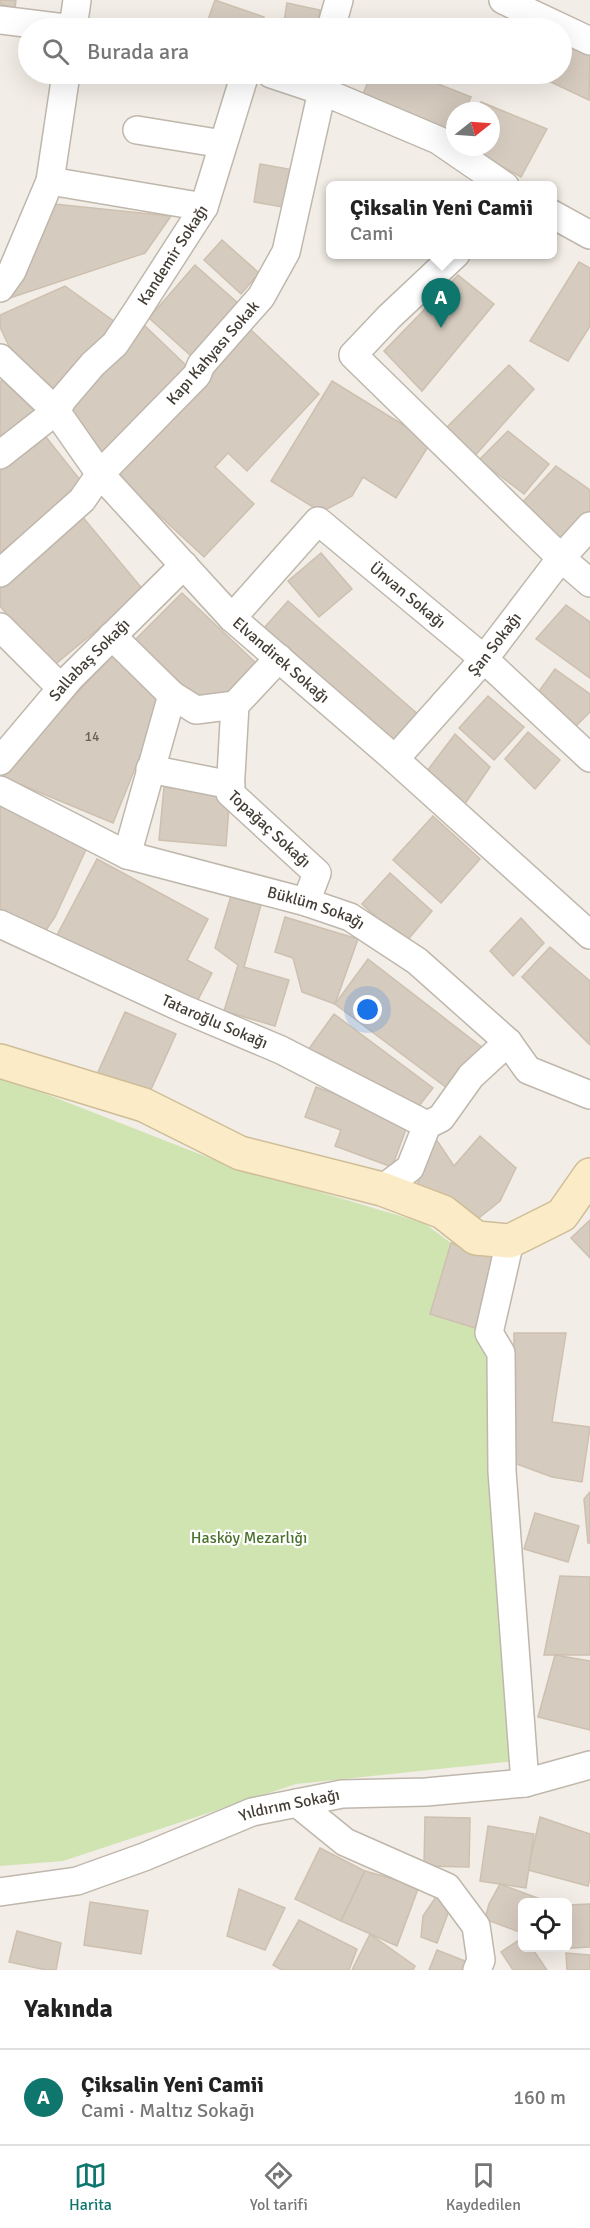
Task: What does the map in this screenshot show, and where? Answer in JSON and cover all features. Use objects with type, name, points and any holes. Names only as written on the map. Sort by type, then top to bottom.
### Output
[{"type":"street","points":[[74,18],[77,0]]},
{"type":"street","points":[[334,18],[339,0]]},
{"type":"street","points":[[504,0],[548,18]]},
{"type":"street","points":[[0,20],[18,22]]},
{"type":"street","points":[[572,28],[588,34]]},
{"type":"street","points":[[0,288],[12,271],[50,181],[65,84]]},
{"type":"street","name":"Kandemir Sokağı","points":[[0,456],[56,411],[63,399],[93,364],[115,344],[204,207],[242,84]]},
{"type":"street","name":"Kapı Kahyası Sokak","points":[[0,573],[82,500],[100,474],[197,375],[201,364],[261,297],[286,252],[322,84]]},
{"type":"street","points":[[326,84],[438,140],[498,181]]},
{"type":"street","points":[[137,130],[223,144]]},
{"type":"street","points":[[50,181],[204,207]]},
{"type":"street","points":[[557,217],[590,235]]},
{"type":"street","points":[[452,259],[389,317],[353,356],[561,558],[590,583]]},
{"type":"street","name":"Elvandirek Sokağı","points":[[0,358],[56,411],[100,474],[232,618],[395,759],[590,935]]},
{"type":"street","name":"Ünvan Sokağı","points":[[232,618],[318,521],[484,659],[590,758]]},
{"type":"street","name":"Şan Sokağı","points":[[395,759],[484,659],[561,558],[590,526]]},
{"type":"street","name":"Sallabaş Sokağı","points":[[0,761],[61,688],[184,565]]},
{"type":"street","points":[[0,627],[61,688]]},
{"type":"street","points":[[112,636],[172,695],[196,710],[235,705],[279,658]]},
{"type":"street","points":[[127,855],[172,695]]},
{"type":"street","name":"Topağaç Sokağı","points":[[235,705],[230,793],[317,873],[306,902]]},
{"type":"street","points":[[150,770],[231,785]]},
{"type":"street","name":"Büklüm Sokağı","points":[[0,790],[127,855],[306,902],[350,916],[417,961],[508,1042],[528,1070],[590,1095]]},
{"type":"street","name":"Tataroğlu Sokağı","points":[[0,924],[281,1050],[427,1125]]},
{"type":"street","points":[[382,1189],[410,1168],[427,1125],[441,1118],[471,1076],[508,1042]]},
{"type":"street","points":[[3,1061],[144,1105],[240,1153],[382,1189],[442,1212],[476,1238],[510,1241],[562,1215],[589,1181]]},
{"type":"street","points":[[510,1241],[489,1333],[501,1353],[502,1471],[525,1784]]},
{"type":"street","name":"Yıldırım Sokağı","points":[[0,1892],[77,1881],[144,1857],[252,1812],[342,1794],[426,1792],[525,1784],[590,1765]]},
{"type":"street","points":[[297,1803],[345,1842],[447,1887],[476,1926],[480,1960],[477,1970]]},
{"type":"green space","name":"Hasköy Mezarlığı","points":[[0,1076],[225,1164],[424,1223],[451,1243],[430,1314],[475,1328],[494,1356],[514,1761],[296,1784],[63,1861],[0,1866]]},
{"type":"building","points":[[0,0],[16,0],[15,8],[0,4]]},
{"type":"building","points":[[215,0],[264,17],[264,18],[209,18]]},
{"type":"building","points":[[287,3],[320,10],[319,18],[285,18]]},
{"type":"building","points":[[572,45],[590,53],[589,100],[555,84],[572,84]]},
{"type":"building","points":[[367,84],[438,84],[471,97],[469,102],[446,102],[446,133],[361,99]]},
{"type":"building","points":[[500,110],[547,129],[521,177],[484,156],[500,156]]},
{"type":"building","points":[[260,164],[294,170],[288,208],[254,202]]},
{"type":"building","points":[[54,204],[171,216],[145,253],[10,298]]},
{"type":"building","points":[[222,240],[259,273],[241,294],[204,260]]},
{"type":"building","points":[[579,262],[590,268],[590,326],[568,361],[530,341]]},
{"type":"building","points":[[195,265],[248,312],[201,365],[149,318]]},
{"type":"building","points":[[458,275],[494,304],[422,391],[384,351]]},
{"type":"building","points":[[65,286],[115,322],[58,399],[16,361],[0,327],[0,315]]},
{"type":"building","points":[[145,326],[193,372],[103,463],[68,405]]},
{"type":"building","points":[[251,330],[319,394],[247,471],[228,453],[215,467],[254,504],[204,557],[116,475]]},
{"type":"building","points":[[509,365],[534,389],[473,458],[445,429]]},
{"type":"building","points":[[8,375],[40,413],[0,447],[0,382]]},
{"type":"building","points":[[332,381],[431,442],[396,498],[363,477],[352,496],[321,512],[271,481]]},
{"type":"building","points":[[38,427],[84,485],[0,553],[0,458]]},
{"type":"building","points":[[508,431],[549,464],[524,494],[479,460]]},
{"type":"building","points":[[556,466],[590,490],[590,511],[561,544],[522,503]]},
{"type":"building","points":[[81,515],[144,591],[52,667],[0,606],[0,587]]},
{"type":"building","points":[[321,553],[352,589],[319,617],[288,581]]},
{"type":"building","points":[[182,593],[257,664],[225,695],[194,699],[134,641]]},
{"type":"building","points":[[288,601],[420,716],[388,753],[256,637]]},
{"type":"building","points":[[566,605],[590,622],[590,678],[536,639]]},
{"type":"building","points":[[116,651],[164,697],[113,823],[0,776]]},
{"type":"building","points":[[555,669],[590,694],[590,712],[573,729],[537,694]]},
{"type":"building","points":[[488,696],[524,727],[494,760],[459,728]]},
{"type":"building","points":[[528,732],[560,760],[535,789],[505,759]]},
{"type":"building","points":[[455,734],[490,767],[460,811],[424,775]]},
{"type":"building","points":[[164,787],[230,793],[226,846],[159,840]]},
{"type":"building","points":[[0,803],[87,847],[55,917],[42,936],[0,917]]},
{"type":"building","points":[[433,816],[480,859],[441,903],[393,860]]},
{"type":"building","points":[[97,859],[208,919],[187,960],[212,973],[192,1011],[56,937]]},
{"type":"building","points":[[390,873],[432,911],[405,943],[362,904]]},
{"type":"building","points":[[231,896],[261,905],[244,967],[289,980],[275,1026],[224,1011],[238,965],[215,948]]},
{"type":"building","points":[[285,917],[358,939],[335,1004],[302,992],[293,958],[275,952]]},
{"type":"building","points":[[521,918],[544,943],[513,976],[490,951]]},
{"type":"building","points":[[550,947],[590,981],[590,1045],[522,977]]},
{"type":"building","points":[[368,959],[483,1048],[447,1088],[335,1004]]},
{"type":"building","points":[[125,1012],[176,1034],[144,1105],[93,1083]]},
{"type":"building","points":[[334,1014],[433,1088],[415,1111],[308,1050]]},
{"type":"building","points":[[316,1087],[409,1121],[392,1167],[335,1146],[341,1130],[305,1117]]},
{"type":"building","points":[[480,1136],[516,1168],[500,1201],[465,1229],[415,1189],[436,1139],[454,1166]]},
{"type":"building","points":[[590,1220],[590,1258],[571,1238]]},
{"type":"building","points":[[451,1243],[496,1257],[475,1328],[430,1314]]},
{"type":"building","points":[[514,1333],[566,1333],[552,1422],[590,1427],[582,1482],[552,1477],[514,1463]]},
{"type":"building","points":[[590,1492],[590,1543],[588,1543],[584,1499]]},
{"type":"building","points":[[535,1513],[579,1526],[568,1562],[524,1549]]},
{"type":"building","points":[[560,1576],[590,1577],[590,1655],[544,1655]]},
{"type":"building","points":[[555,1655],[590,1661],[590,1730],[538,1717]]},
{"type":"building","points":[[425,1817],[470,1818],[469,1867],[424,1866]]},
{"type":"building","points":[[540,1817],[590,1834],[588,1886],[528,1870]]},
{"type":"building","points":[[488,1826],[534,1834],[526,1888],[480,1881]]},
{"type":"building","points":[[320,1848],[365,1871],[341,1921],[295,1899]]},
{"type":"building","points":[[365,1871],[419,1886],[397,1946],[341,1921]]},
{"type":"building","points":[[500,1884],[537,1898],[518,1898],[518,1931],[485,1919],[489,1904]]},
{"type":"building","points":[[239,1889],[285,1908],[265,1950],[227,1936]]},
{"type":"building","points":[[438,1894],[453,1900],[437,1943],[421,1937],[423,1916]]},
{"type":"building","points":[[90,1902],[148,1911],[141,1954],[84,1945]]},
{"type":"building","points":[[590,1904],[590,1947],[572,1948],[572,1905]]},
{"type":"building","points":[[299,1920],[357,1949],[349,1970],[282,1970],[273,1965]]},
{"type":"building","points":[[17,1931],[61,1943],[56,1970],[9,1962]]},
{"type":"building","points":[[370,1934],[415,1966],[413,1970],[352,1970]]},
{"type":"building","points":[[518,1941],[518,1952],[535,1952],[547,1970],[513,1970],[501,1952]]},
{"type":"building","points":[[437,1950],[470,1963],[467,1970],[429,1970]]},
{"type":"building","points":[[566,1953],[590,1955],[590,1970],[567,1970]]},
{"type":"place","name":"Çiksalin Yeni Camii","points":[[441,328]]}]
